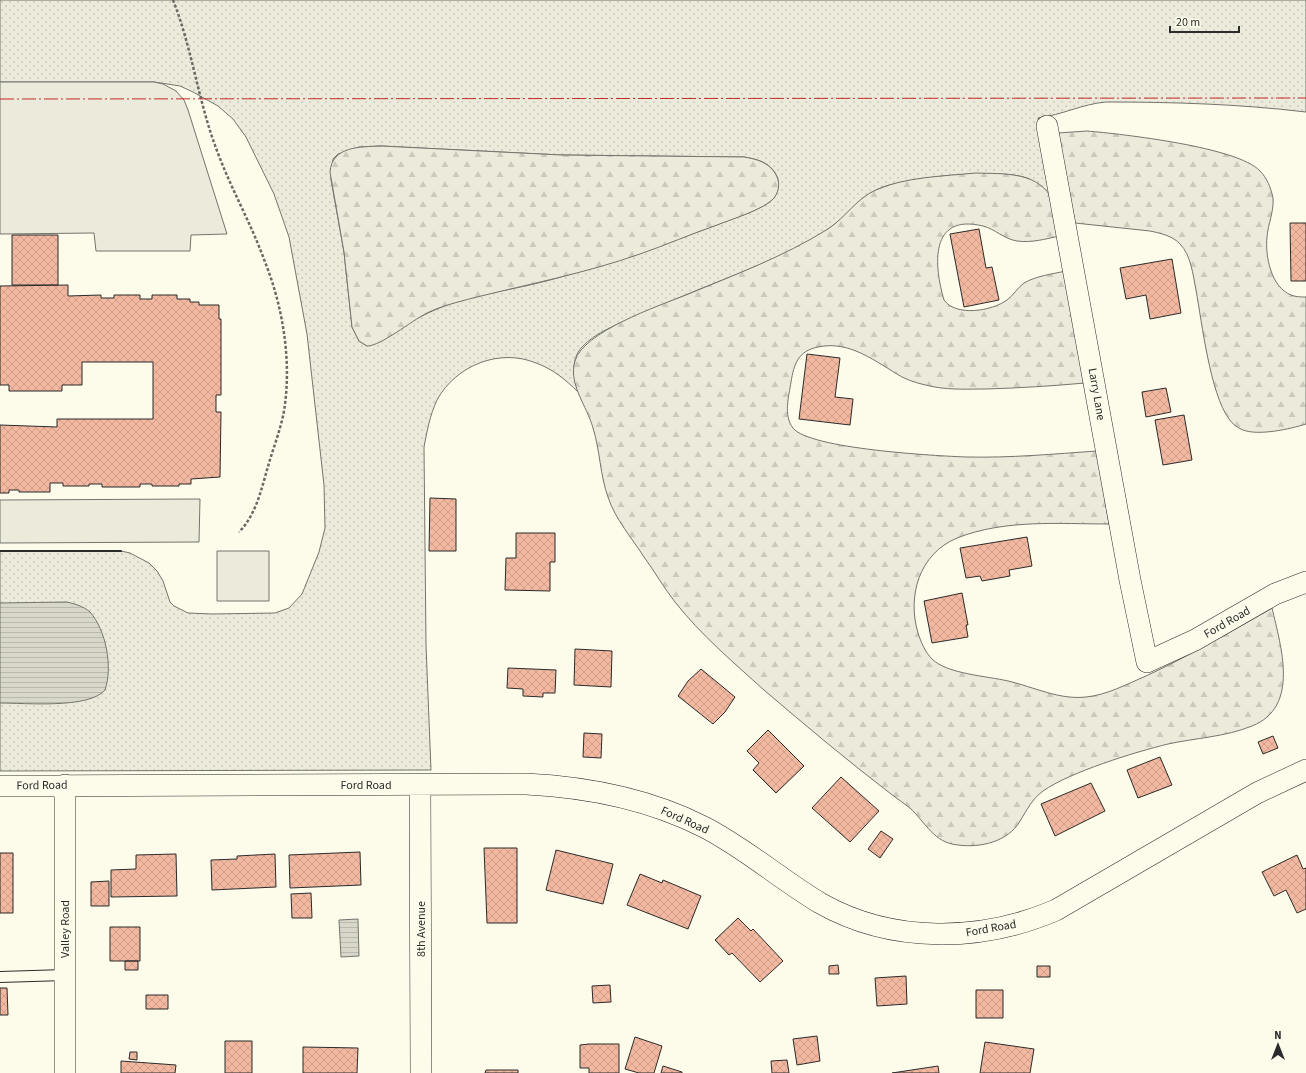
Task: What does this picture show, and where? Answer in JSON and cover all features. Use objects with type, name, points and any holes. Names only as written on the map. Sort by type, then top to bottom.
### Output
[{"type":"street","name":"Larry Lane","points":[[1048,126],[1130,580],[1147,662]]},
{"type":"street","name":"Ford Road","points":[[1147,662],[1195,640],[1274,594],[1306,582]]},
{"type":"street","name":"Ford Road","points":[[0,786],[526,784],[562,786],[610,794],[644,803],[691,821],[717,834],[807,895],[837,911],[866,922],[897,930],[926,934],[952,934],[1006,927],[1056,910],[1256,793],[1306,770]]},
{"type":"street","name":"Valley Road","points":[[65,785],[65,1073]]},
{"type":"street","name":"8th Avenue","points":[[420,785],[421,1073]]},
{"type":"lane","points":[[0,977],[65,976]]},
{"type":"path","points":[[173,0],[181,23],[216,148],[259,246],[271,279],[280,310],[285,344],[286,397],[282,421],[257,502],[247,522],[239,532]]},
{"type":"green space","points":[[0,0],[1306,0],[1306,112],[1206,104],[1106,102],[1038,118],[1053,202],[1037,185],[1030,180],[1014,175],[952,175],[891,185],[872,192],[832,226],[793,249],[762,264],[622,322],[594,337],[578,352],[574,363],[574,375],[578,392],[554,372],[542,365],[522,359],[494,359],[467,369],[455,377],[437,400],[431,417],[424,447],[426,645],[431,770],[0,771],[0,551],[121,551],[130,553],[149,563],[157,571],[163,581],[170,602],[174,606],[188,613],[275,613],[289,608],[302,594],[319,552],[325,528],[324,485],[307,334],[289,237],[274,194],[246,137],[233,119],[218,106],[180,86],[154,82],[0,82]],"holes":[[[381,146],[561,155],[744,157],[767,164],[777,176],[778,187],[774,198],[764,206],[698,232],[636,254],[572,274],[450,304],[418,318],[367,346],[359,341],[352,327],[344,252],[331,180],[333,159],[338,154],[359,147]]]},
{"type":"green space","points":[[1087,131],[1178,143],[1229,155],[1248,163],[1260,171],[1265,177],[1273,198],[1273,208],[1268,232],[1268,262],[1274,278],[1284,291],[1293,296],[1306,297],[1306,424],[1283,430],[1250,432],[1235,426],[1230,421],[1222,407],[1212,375],[1191,266],[1187,254],[1177,241],[1166,235],[1150,231],[1075,223],[1058,133]]},
{"type":"green space","points":[[381,146],[561,155],[744,157],[757,160],[769,166],[777,176],[779,186],[776,195],[769,202],[739,217],[620,261],[578,273],[444,306],[420,317],[388,338],[373,345],[367,346],[359,341],[352,327],[344,252],[330,172],[332,163],[341,153],[356,148]]},
{"type":"green space","points":[[976,173],[1009,174],[1020,176],[1030,179],[1040,185],[1047,192],[1053,202],[1059,236],[1038,240],[1017,241],[983,226],[965,224],[953,227],[944,235],[940,245],[938,258],[938,272],[944,300],[957,309],[974,310],[993,307],[1007,300],[1024,283],[1044,276],[1066,271],[1085,383],[998,389],[941,388],[906,379],[852,349],[830,346],[818,347],[801,355],[796,364],[792,375],[787,411],[790,423],[793,428],[804,435],[823,441],[847,446],[903,453],[999,457],[1097,451],[1109,524],[1052,523],[1013,525],[975,532],[957,538],[944,545],[933,554],[925,565],[915,591],[915,619],[918,633],[925,650],[932,659],[939,664],[957,671],[1008,681],[1056,695],[1066,697],[1086,697],[1109,692],[1146,676],[1194,652],[1272,608],[1282,657],[1283,674],[1282,691],[1277,705],[1267,717],[1252,726],[1231,733],[1168,744],[1121,757],[1069,777],[1039,794],[1015,828],[1001,839],[984,844],[966,846],[950,843],[936,836],[910,808],[811,730],[729,659],[706,637],[675,602],[624,528],[611,505],[605,489],[595,436],[576,387],[574,370],[575,361],[581,350],[606,330],[641,313],[740,273],[794,248],[828,229],[869,193],[899,182],[938,176]]},
{"type":"green space","points":[[217,551],[269,551],[269,601],[217,601]]},
{"type":"shaded area","points":[[0,82],[154,82],[163,84],[176,91],[184,100],[188,110],[227,234],[191,235],[190,251],[96,251],[94,233],[0,234]]},
{"type":"shaded area","points":[[200,499],[199,542],[0,543],[0,500]]},
{"type":"shaded area","points":[[67,602],[76,604],[90,612],[100,629],[104,639],[108,660],[105,690],[97,696],[85,700],[56,704],[0,703],[0,603]]},
{"type":"shaded area","points":[[358,919],[359,956],[341,957],[339,920]]},
{"type":"building","points":[[1290,223],[1306,223],[1306,281],[1291,281]]},
{"type":"building","points":[[979,229],[986,268],[992,267],[999,300],[964,307],[950,234]]},
{"type":"building","points":[[12,235],[58,235],[58,285],[12,285]]},
{"type":"building","points":[[1172,259],[1181,313],[1150,319],[1146,295],[1126,299],[1120,268]]},
{"type":"building","points":[[68,285],[68,296],[101,295],[101,298],[114,298],[114,295],[140,295],[140,299],[152,299],[152,295],[177,295],[177,299],[190,299],[190,302],[199,302],[199,305],[219,305],[219,319],[221,319],[221,395],[216,395],[216,412],[221,412],[220,477],[191,479],[191,484],[179,484],[179,486],[152,486],[152,484],[140,484],[140,487],[102,487],[102,484],[89,484],[89,486],[63,486],[63,483],[50,483],[50,492],[19,492],[19,490],[9,490],[9,493],[0,493],[0,425],[57,427],[57,419],[153,419],[153,362],[82,362],[82,385],[62,385],[62,391],[9,391],[9,385],[0,385],[0,286]]},
{"type":"building","points":[[807,354],[840,358],[835,397],[853,399],[850,425],[799,419]]},
{"type":"building","points":[[1166,388],[1171,412],[1146,417],[1142,392]]},
{"type":"building","points":[[1184,415],[1192,460],[1163,465],[1155,420]]},
{"type":"building","points":[[430,498],[456,499],[456,551],[429,551]]},
{"type":"building","points":[[516,533],[555,533],[555,562],[550,562],[550,591],[505,590],[506,558],[516,558]]},
{"type":"building","points":[[1027,537],[1032,566],[1009,570],[1010,576],[982,581],[980,576],[966,578],[960,548]]},
{"type":"building","points":[[962,593],[968,625],[966,625],[968,637],[932,643],[924,601]]},
{"type":"building","points":[[575,649],[612,651],[611,687],[574,685]]},
{"type":"building","points":[[508,668],[556,670],[555,693],[543,693],[543,697],[523,696],[523,689],[507,688]]},
{"type":"building","points":[[701,669],[735,697],[725,712],[713,724],[678,696],[688,681]]},
{"type":"building","points":[[768,730],[804,766],[776,793],[753,770],[759,763],[747,751]]},
{"type":"building","points":[[584,733],[602,734],[601,758],[583,757]]},
{"type":"building","points":[[1273,736],[1278,748],[1263,754],[1258,742]]},
{"type":"building","points":[[1160,757],[1172,785],[1138,798],[1127,770]]},
{"type":"building","points":[[841,777],[879,811],[850,842],[812,808]]},
{"type":"building","points":[[1091,783],[1105,811],[1055,836],[1041,804]]},
{"type":"building","points":[[881,831],[893,839],[880,858],[868,849]]},
{"type":"building","points":[[484,848],[517,848],[517,923],[487,923]]},
{"type":"building","points":[[556,850],[613,864],[603,904],[546,890]]},
{"type":"building","points":[[360,852],[361,885],[290,888],[289,855]]},
{"type":"building","points":[[0,853],[13,853],[13,913],[0,913]]},
{"type":"building","points":[[176,854],[177,896],[111,897],[111,870],[136,869],[136,855]]},
{"type":"building","points":[[275,854],[276,887],[212,890],[211,860],[237,859],[237,856]]},
{"type":"building","points":[[1297,855],[1303,869],[1306,868],[1306,909],[1297,913],[1286,890],[1274,896],[1262,872]]},
{"type":"building","points":[[640,874],[662,883],[663,880],[701,896],[688,929],[627,905]]},
{"type":"building","points":[[109,881],[109,906],[91,906],[91,882]]},
{"type":"building","points":[[311,893],[312,918],[292,918],[291,894]]},
{"type":"building","points":[[738,918],[751,931],[753,929],[783,961],[760,982],[732,953],[729,955],[715,940]]},
{"type":"building","points":[[110,927],[140,927],[140,961],[110,961]]},
{"type":"building","points":[[125,961],[138,961],[138,970],[125,970]]},
{"type":"building","points":[[838,965],[839,974],[829,974],[829,966]]},
{"type":"building","points":[[1037,966],[1050,966],[1050,977],[1037,977]]},
{"type":"building","points":[[906,976],[907,1004],[877,1006],[875,978]]},
{"type":"building","points":[[610,985],[611,1002],[593,1003],[592,986]]},
{"type":"building","points":[[0,988],[7,988],[8,1015],[0,1015]]},
{"type":"building","points":[[976,990],[1003,990],[1003,1018],[976,1018]]},
{"type":"building","points":[[146,995],[168,995],[168,1009],[146,1009]]},
{"type":"building","points":[[817,1036],[820,1061],[797,1065],[793,1039]]},
{"type":"building","points":[[635,1037],[662,1046],[654,1073],[639,1073],[625,1069]]},
{"type":"building","points":[[225,1041],[252,1041],[252,1073],[225,1073]]},
{"type":"building","points":[[985,1042],[1034,1049],[1030,1073],[980,1073]]},
{"type":"building","points":[[619,1044],[619,1073],[589,1073],[589,1068],[580,1068],[580,1045]]},
{"type":"building","points":[[303,1047],[358,1048],[357,1073],[303,1073]]},
{"type":"building","points":[[130,1052],[137,1052],[137,1060],[129,1059]]},
{"type":"building","points":[[787,1060],[789,1073],[772,1073],[771,1061]]},
{"type":"building","points":[[121,1061],[176,1065],[175,1073],[121,1073]]},
{"type":"building","points":[[663,1066],[682,1072],[682,1073],[661,1073]]},
{"type":"building","points":[[938,1066],[939,1073],[892,1073]]},
{"type":"building","points":[[486,1070],[518,1070],[518,1073],[485,1073]]},
{"type":"wall","points":[[0,551],[121,551]]},
{"type":"power","points":[[0,99],[1306,98]]}]
